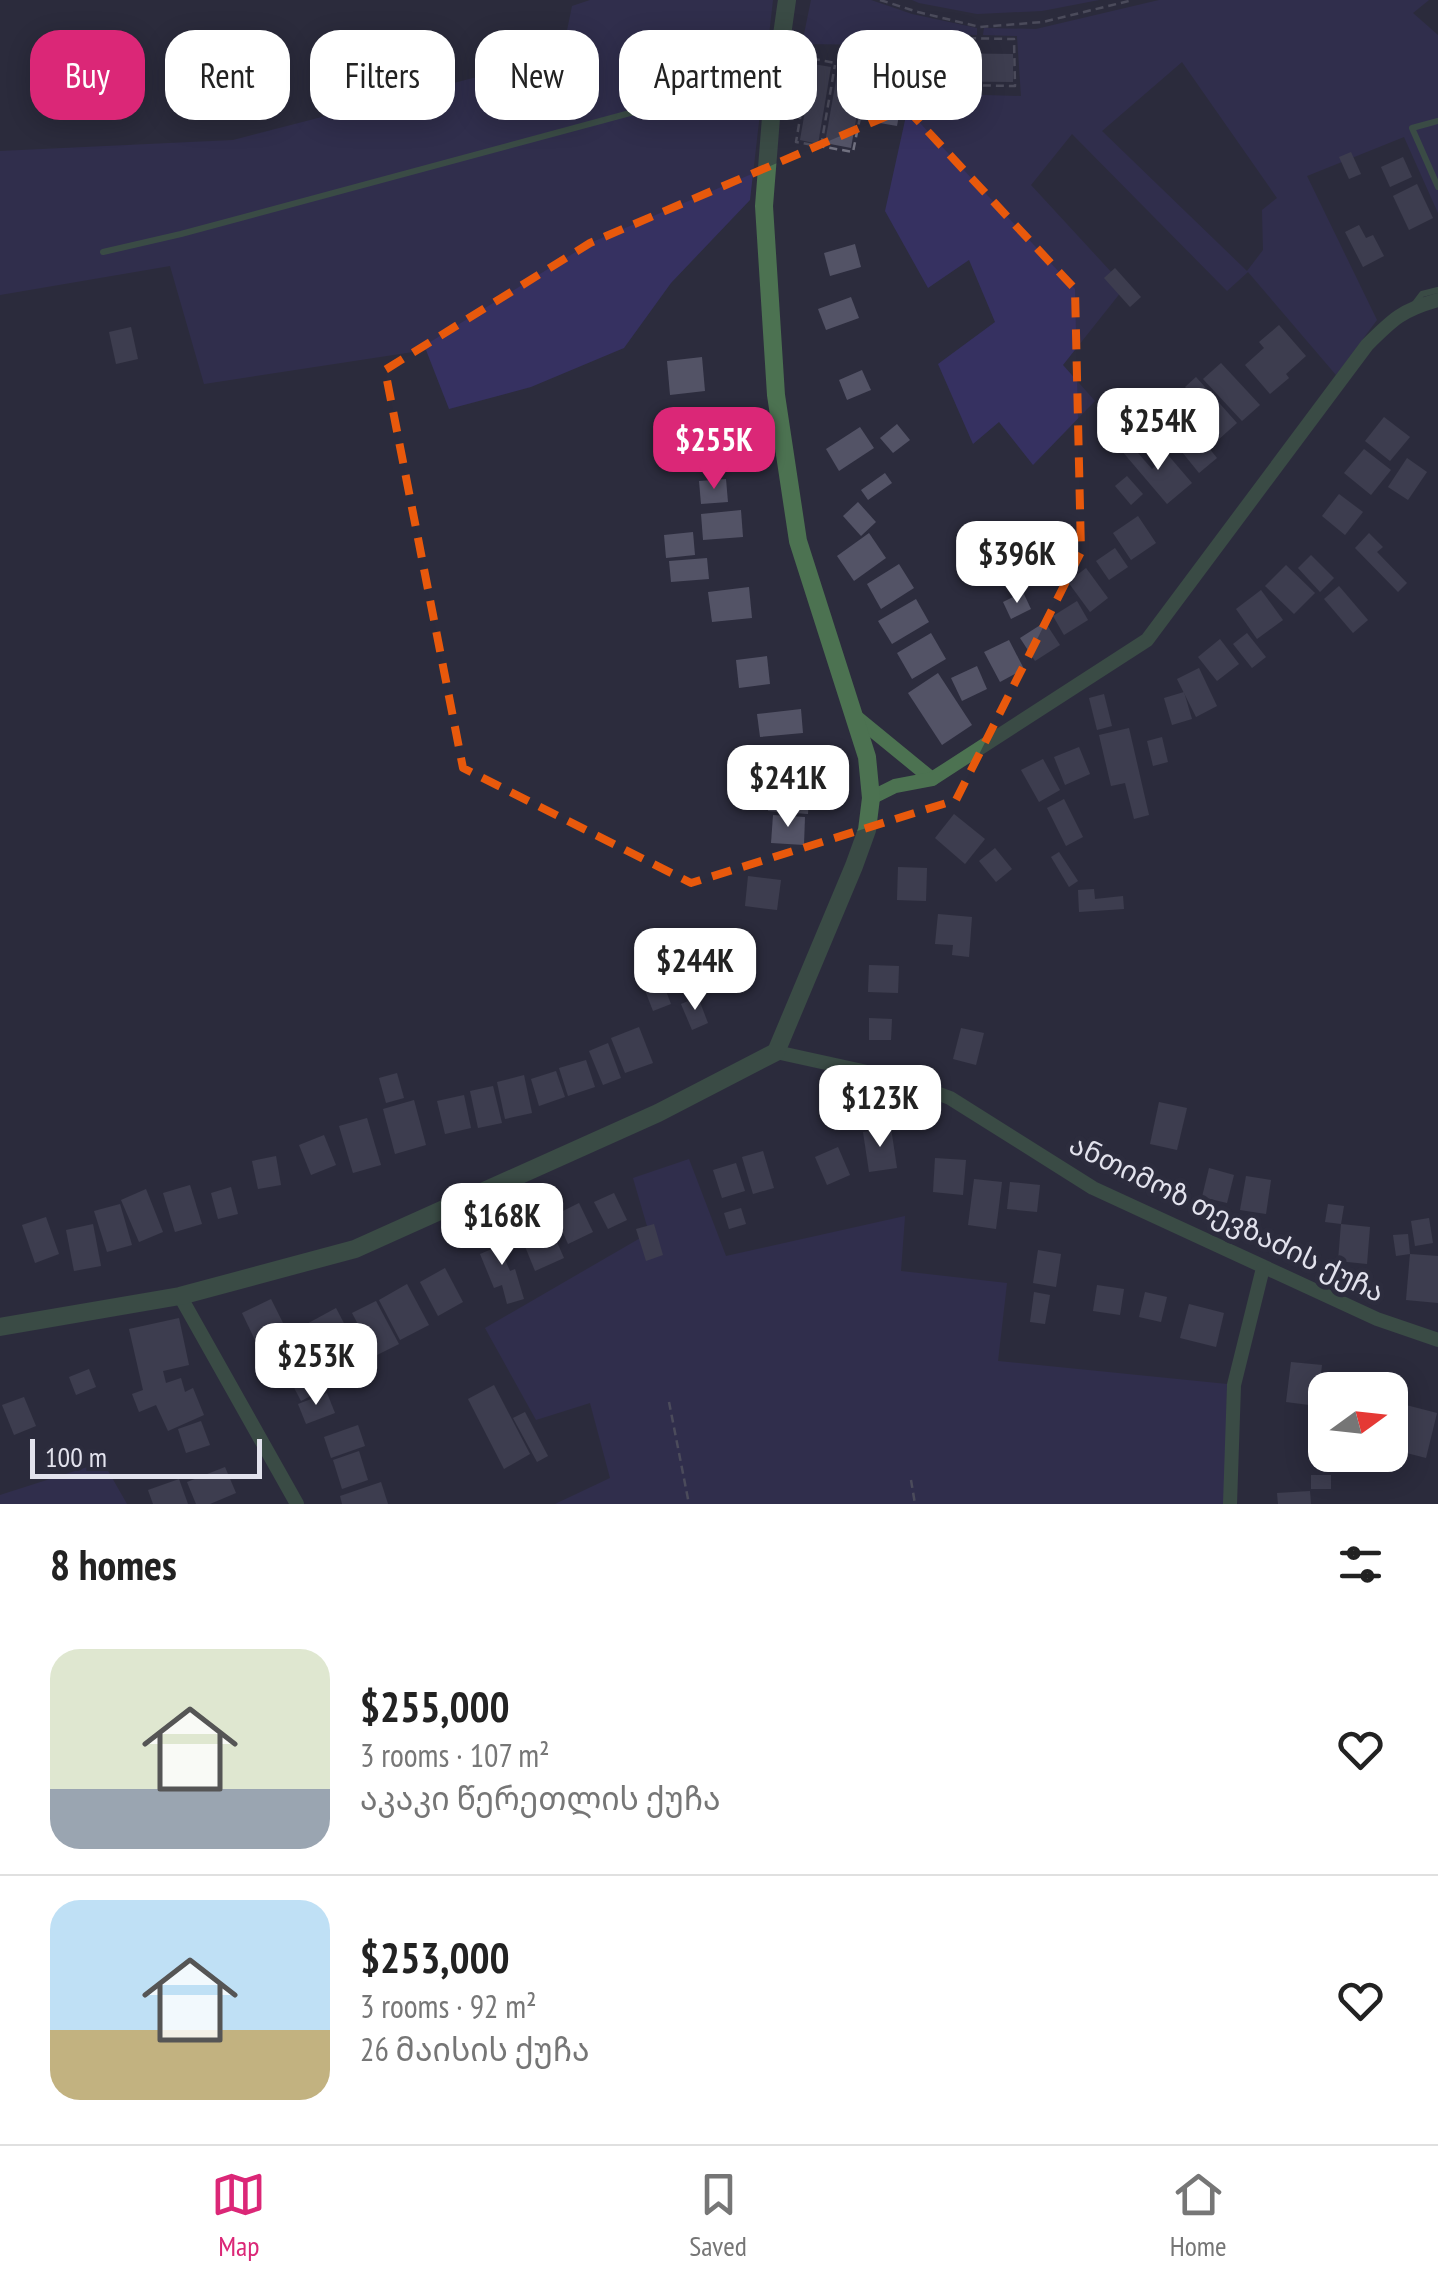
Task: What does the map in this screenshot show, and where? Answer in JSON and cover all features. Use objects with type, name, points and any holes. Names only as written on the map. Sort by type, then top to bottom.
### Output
[{"type":"street","points":[[783,30],[787,0]]},
{"type":"street","points":[[0,1327],[180,1296],[355,1250],[658,1113],[776,1052],[854,866],[867,830],[872,798],[867,758],[798,541],[776,395],[764,206],[771,120]]},
{"type":"street","points":[[872,798],[895,786],[932,779],[1147,640],[1367,346],[1388,324],[1413,307],[1438,300]]},
{"type":"street","points":[[854,715],[932,779]]},
{"type":"street","name":"ანთიმოზ თევზაძის ქუჩა","points":[[776,1052],[899,1079],[950,1098],[1094,1188],[1376,1320],[1438,1340]]},
{"type":"street","points":[[1230,1504],[1234,1385],[1263,1268]]},
{"type":"street","points":[[180,1296],[297,1504]]},
{"type":"lane","points":[[103,252],[619,116]]},
{"type":"lane","points":[[1438,121],[1412,128],[1438,186]]},
{"type":"lane","points":[[1413,307],[1422,294],[1438,290]]},
{"type":"path","points":[[880,0],[980,27],[1043,22],[1132,0]]},
{"type":"path","points":[[982,38],[1014,39],[1015,86],[982,85]]},
{"type":"path","points":[[817,60],[835,64],[821,146]]},
{"type":"path","points":[[800,120],[796,142],[853,152],[859,120]]},
{"type":"path","points":[[669,1402],[689,1504]]},
{"type":"path","points":[[910,1480],[915,1504]]},
{"type":"highlighted area","points":[[906,108],[1075,289],[1081,552],[956,800],[691,883],[463,768],[385,370],[590,243]]},
{"type":"shaded area","points":[[590,0],[773,0],[770,30],[619,30],[619,120],[759,120],[750,200],[671,283],[624,348],[531,387],[449,409],[426,350],[204,384],[170,266],[0,295],[0,151],[233,140],[310,120],[455,120],[455,83],[475,77],[475,120],[599,120],[599,30],[567,30],[572,6]]},
{"type":"shaded area","points":[[811,0],[871,0],[912,14],[977,28],[837,30],[837,44],[817,44],[817,30],[805,30]]},
{"type":"shaded area","points":[[912,0],[1099,0],[1042,11],[977,14]]},
{"type":"shaded area","points":[[1159,0],[1429,0],[1413,13],[1438,35],[1438,213],[1404,137],[1307,176],[1377,320],[1336,375],[1248,272],[1227,291],[1072,134],[1031,185],[1125,287],[1063,365],[1095,401],[1033,465],[999,422],[973,444],[938,364],[995,322],[969,260],[928,288],[885,211],[905,120],[982,120],[982,95],[1021,96],[1017,36],[983,35],[984,28],[1036,29]],"holes":[[[1182,62],[1277,198],[1262,210],[1263,250],[1247,271],[1102,131]]]},
{"type":"shaded area","points":[[689,1159],[726,1256],[905,1216],[901,1271],[1007,1283],[998,1361],[1227,1384],[1225,1504],[555,1504],[610,1478],[590,1403],[536,1420],[485,1328],[649,1233],[633,1178]]},
{"type":"shaded area","points":[[103,1462],[127,1504],[0,1504],[0,1495]]},
{"type":"building","points":[[982,54],[1013,54],[1013,82],[982,82]]},
{"type":"building","points":[[817,65],[831,67],[818,144],[800,140],[803,120],[817,120]]},
{"type":"building","points":[[837,75],[837,120],[856,120],[851,148],[825,143]]},
{"type":"building","points":[[874,120],[898,120],[897,126]]},
{"type":"building","points":[[1351,152],[1361,174],[1349,179],[1339,157]]},
{"type":"building","points":[[1403,157],[1412,177],[1390,187],[1381,167]]},
{"type":"building","points":[[1417,184],[1433,218],[1409,230],[1393,196]]},
{"type":"building","points":[[1359,225],[1366,238],[1373,235],[1384,256],[1363,267],[1345,232]]},
{"type":"building","points":[[855,244],[861,267],[830,276],[824,253]]},
{"type":"building","points":[[1115,268],[1141,297],[1130,307],[1104,278]]},
{"type":"building","points":[[851,297],[859,318],[826,330],[818,309]]},
{"type":"building","points":[[1279,325],[1306,356],[1270,394],[1245,365],[1264,348],[1259,342]]},
{"type":"building","points":[[131,327],[138,359],[116,364],[109,332]]},
{"type":"building","points":[[702,357],[705,391],[670,395],[667,361]]},
{"type":"building","points":[[1221,363],[1260,405],[1242,421],[1203,379]]},
{"type":"building","points":[[862,370],[871,390],[847,400],[839,380]]},
{"type":"building","points":[[1196,377],[1237,423],[1218,440],[1187,405],[1195,398],[1185,387]]},
{"type":"building","points":[[1384,417],[1410,437],[1390,461],[1365,441]]},
{"type":"building","points":[[1168,420],[1184,443],[1196,432],[1217,458],[1199,473],[1178,447],[1173,452],[1155,431]]},
{"type":"building","points":[[897,424],[910,440],[893,453],[880,438]]},
{"type":"building","points":[[707,425],[709,452],[675,454],[674,427]]},
{"type":"building","points":[[860,427],[874,448],[839,471],[826,449]]},
{"type":"building","points":[[1124,437],[1152,469],[1168,455],[1192,483],[1167,504],[1116,444]]},
{"type":"building","points":[[1364,449],[1391,470],[1371,495],[1344,473]]},
{"type":"building","points":[[1407,458],[1427,472],[1408,500],[1388,487]]},
{"type":"building","points":[[885,473],[892,483],[868,500],[861,490]]},
{"type":"building","points":[[1127,476],[1143,494],[1131,505],[1115,486]]},
{"type":"building","points":[[726,479],[728,502],[701,504],[699,481]]},
{"type":"building","points":[[1339,494],[1363,512],[1345,535],[1322,516]]},
{"type":"building","points":[[858,502],[876,522],[861,536],[843,516]]},
{"type":"building","points":[[741,510],[743,537],[703,540],[701,514]]},
{"type":"building","points":[[1138,516],[1156,543],[1131,560],[1113,533]]},
{"type":"building","points":[[693,532],[695,555],[666,558],[664,535]]},
{"type":"building","points":[[869,533],[886,558],[854,581],[837,556]]},
{"type":"building","points":[[1369,533],[1383,547],[1377,552],[1407,583],[1398,592],[1355,548]]},
{"type":"building","points":[[1115,548],[1128,567],[1109,580],[1096,561]]},
{"type":"building","points":[[1311,555],[1334,578],[1320,592],[1298,568]]},
{"type":"building","points":[[707,558],[709,579],[671,582],[669,561]]},
{"type":"building","points":[[899,564],[914,588],[881,609],[867,584]]},
{"type":"building","points":[[1286,565],[1315,593],[1294,614],[1265,586]]},
{"type":"building","points":[[1086,568],[1108,598],[1090,612],[1068,582]]},
{"type":"building","points":[[1339,586],[1368,620],[1353,633],[1324,599]]},
{"type":"building","points":[[749,587],[752,618],[712,622],[708,592]]},
{"type":"building","points":[[1261,590],[1283,620],[1257,639],[1236,609]]},
{"type":"building","points":[[1023,592],[1031,609],[1011,619],[1003,602]]},
{"type":"building","points":[[916,599],[929,622],[892,644],[878,621]]},
{"type":"building","points":[[1077,601],[1088,620],[1064,635],[1053,616]]},
{"type":"building","points":[[1045,622],[1060,645],[1035,661],[1020,638]]},
{"type":"building","points":[[931,633],[946,659],[912,679],[897,653]]},
{"type":"building","points":[[1247,633],[1266,657],[1252,668],[1233,644]]},
{"type":"building","points":[[1220,639],[1239,664],[1217,681],[1198,657]]},
{"type":"building","points":[[1009,640],[1024,669],[1000,682],[984,652]]},
{"type":"building","points":[[767,656],[770,684],[739,688],[736,660]]},
{"type":"building","points":[[977,666],[987,689],[962,701],[951,678]]},
{"type":"building","points":[[1199,668],[1217,706],[1196,717],[1177,679]]},
{"type":"building","points":[[938,673],[972,725],[942,745],[908,693]]},
{"type":"building","points":[[1184,692],[1192,719],[1172,725],[1164,698]]},
{"type":"building","points":[[1104,694],[1112,726],[1097,730],[1089,698]]},
{"type":"building","points":[[801,709],[803,733],[760,737],[757,714]]},
{"type":"building","points":[[1129,728],[1149,815],[1134,819],[1125,783],[1111,786],[1099,735]]},
{"type":"building","points":[[1162,737],[1168,762],[1153,766],[1147,741]]},
{"type":"building","points":[[1079,747],[1090,774],[1065,785],[1054,757]]},
{"type":"building","points":[[746,751],[766,753],[764,767],[744,764]]},
{"type":"building","points":[[804,755],[805,778],[773,779],[772,756]]},
{"type":"building","points":[[1043,759],[1060,790],[1039,802],[1021,770]]},
{"type":"building","points":[[770,782],[810,785],[808,814],[768,811]]},
{"type":"building","points":[[1064,799],[1083,837],[1066,846],[1047,808]]},
{"type":"building","points":[[954,814],[985,839],[965,864],[935,838]]},
{"type":"building","points":[[773,815],[805,817],[804,845],[771,843]]},
{"type":"building","points":[[995,848],[1012,869],[996,882],[979,861]]},
{"type":"building","points":[[1059,852],[1078,881],[1069,887],[1051,857]]},
{"type":"building","points":[[898,867],[927,868],[926,901],[897,900]]},
{"type":"building","points":[[748,876],[781,880],[777,910],[745,906]]},
{"type":"building","points":[[1094,889],[1095,899],[1123,896],[1124,909],[1079,912],[1078,890]]},
{"type":"building","points":[[938,914],[972,917],[969,957],[952,955],[953,945],[935,944]]},
{"type":"building","points":[[719,958],[751,967],[744,993],[712,985]]},
{"type":"building","points":[[869,965],[899,966],[898,993],[868,992]]},
{"type":"building","points":[[661,978],[671,1004],[653,1011],[643,985]]},
{"type":"building","points":[[698,997],[708,1023],[692,1030],[681,1004]]},
{"type":"building","points":[[869,1018],[892,1019],[891,1040],[869,1040]]},
{"type":"building","points":[[639,1027],[653,1063],[625,1073],[611,1038]]},
{"type":"building","points":[[961,1028],[984,1033],[976,1065],[953,1059]]},
{"type":"building","points":[[608,1043],[621,1078],[603,1085],[589,1051]]},
{"type":"building","points":[[586,1060],[595,1087],[568,1096],[559,1068]]},
{"type":"building","points":[[556,1071],[565,1097],[539,1106],[531,1079]]},
{"type":"building","points":[[397,1073],[404,1098],[386,1103],[379,1078]]},
{"type":"building","points":[[524,1075],[532,1113],[505,1119],[497,1082]]},
{"type":"building","points":[[493,1086],[502,1123],[478,1128],[470,1091]]},
{"type":"building","points":[[464,1095],[471,1128],[445,1134],[437,1101]]},
{"type":"building","points":[[414,1100],[426,1145],[395,1154],[383,1109]]},
{"type":"building","points":[[1159,1102],[1187,1108],[1177,1150],[1150,1144]]},
{"type":"building","points":[[367,1118],[381,1165],[353,1173],[339,1126]]},
{"type":"building","points":[[891,1128],[897,1168],[869,1172],[863,1132]]},
{"type":"building","points":[[324,1135],[336,1165],[311,1175],[299,1145]]},
{"type":"building","points":[[838,1147],[850,1175],[827,1185],[815,1157]]},
{"type":"building","points":[[763,1151],[774,1188],[753,1194],[742,1157]]},
{"type":"building","points":[[276,1156],[281,1185],[258,1189],[252,1161]]},
{"type":"building","points":[[935,1158],[966,1160],[963,1195],[933,1192]]},
{"type":"building","points":[[736,1163],[745,1191],[722,1198],[713,1170]]},
{"type":"building","points":[[1209,1168],[1234,1175],[1227,1203],[1202,1197]]},
{"type":"building","points":[[1246,1176],[1271,1180],[1266,1214],[1240,1210]]},
{"type":"building","points":[[974,1179],[1002,1182],[996,1229],[968,1225]]},
{"type":"building","points":[[1010,1182],[1040,1185],[1037,1212],[1007,1209]]},
{"type":"building","points":[[190,1185],[202,1224],[175,1232],[163,1193]]},
{"type":"building","points":[[231,1187],[238,1214],[218,1219],[211,1193]]},
{"type":"building","points":[[146,1189],[163,1232],[139,1242],[121,1200]]},
{"type":"building","points":[[614,1193],[627,1220],[608,1229],[594,1202]]},
{"type":"building","points":[[579,1203],[593,1232],[568,1244],[555,1215]]},
{"type":"building","points":[[120,1204],[132,1245],[107,1252],[94,1211]]},
{"type":"building","points":[[1328,1204],[1344,1206],[1341,1224],[1325,1222]]},
{"type":"building","points":[[741,1208],[746,1224],[729,1229],[724,1213]]},
{"type":"building","points":[[46,1217],[59,1254],[35,1263],[22,1225]]},
{"type":"building","points":[[1429,1218],[1433,1243],[1415,1246],[1411,1221]]},
{"type":"building","points":[[500,1221],[509,1241],[499,1246],[490,1226]]},
{"type":"building","points":[[548,1222],[564,1258],[535,1271],[520,1234]]},
{"type":"building","points":[[93,1224],[101,1266],[74,1271],[66,1230]]},
{"type":"building","points":[[654,1224],[663,1255],[646,1261],[636,1229]]},
{"type":"building","points":[[1341,1224],[1370,1227],[1367,1264],[1338,1261]]},
{"type":"building","points":[[1408,1234],[1410,1254],[1396,1256],[1393,1235]]},
{"type":"building","points":[[499,1246],[510,1271],[515,1269],[524,1299],[507,1304],[502,1285],[494,1288],[480,1254]]},
{"type":"building","points":[[1038,1250],[1061,1254],[1056,1287],[1033,1283]]},
{"type":"building","points":[[1410,1254],[1438,1256],[1438,1303],[1406,1300]]},
{"type":"building","points":[[445,1268],[463,1302],[438,1316],[420,1282]]},
{"type":"building","points":[[407,1284],[429,1325],[400,1340],[379,1300]]},
{"type":"building","points":[[1097,1285],[1124,1289],[1120,1315],[1093,1311]]},
{"type":"building","points":[[1034,1292],[1050,1295],[1045,1324],[1030,1322]]},
{"type":"building","points":[[1145,1292],[1167,1297],[1161,1322],[1139,1317]]},
{"type":"building","points":[[271,1299],[284,1325],[255,1340],[242,1313]]},
{"type":"building","points":[[376,1301],[399,1344],[375,1356],[352,1313]]},
{"type":"building","points":[[1189,1304],[1224,1313],[1216,1347],[1180,1338]]},
{"type":"building","points":[[336,1308],[357,1348],[324,1365],[303,1326]]},
{"type":"building","points":[[179,1318],[189,1365],[163,1371],[166,1383],[181,1378],[185,1392],[193,1388],[204,1415],[168,1431],[156,1405],[139,1412],[132,1394],[143,1390],[129,1329]]},
{"type":"building","points":[[293,1331],[308,1359],[272,1378],[257,1350]]},
{"type":"building","points":[[1291,1362],[1322,1365],[1321,1372],[1308,1372],[1308,1405],[1286,1402]]},
{"type":"building","points":[[311,1364],[324,1389],[301,1401],[288,1376]]},
{"type":"building","points":[[89,1369],[96,1387],[76,1395],[69,1377]]},
{"type":"building","points":[[494,1385],[530,1454],[504,1469],[468,1399]]},
{"type":"building","points":[[327,1393],[335,1413],[306,1424],[298,1404]]},
{"type":"building","points":[[24,1397],[36,1426],[14,1435],[2,1405]]},
{"type":"building","points":[[1408,1406],[1437,1413],[1426,1458],[1408,1453]]},
{"type":"building","points":[[525,1412],[548,1456],[537,1462],[513,1418]]},
{"type":"building","points":[[201,1421],[210,1445],[186,1453],[178,1429]]},
{"type":"building","points":[[358,1425],[365,1446],[331,1458],[324,1437]]},
{"type":"building","points":[[359,1451],[368,1480],[342,1489],[333,1460]]},
{"type":"building","points":[[225,1467],[236,1493],[210,1504],[196,1504],[187,1482]]},
{"type":"building","points":[[1311,1475],[1331,1475],[1331,1489],[1311,1489]]},
{"type":"building","points":[[179,1479],[188,1504],[153,1504],[148,1490]]},
{"type":"building","points":[[381,1482],[388,1504],[342,1504],[340,1496]]},
{"type":"building","points":[[1310,1491],[1311,1504],[1278,1504],[1277,1493]]}]
